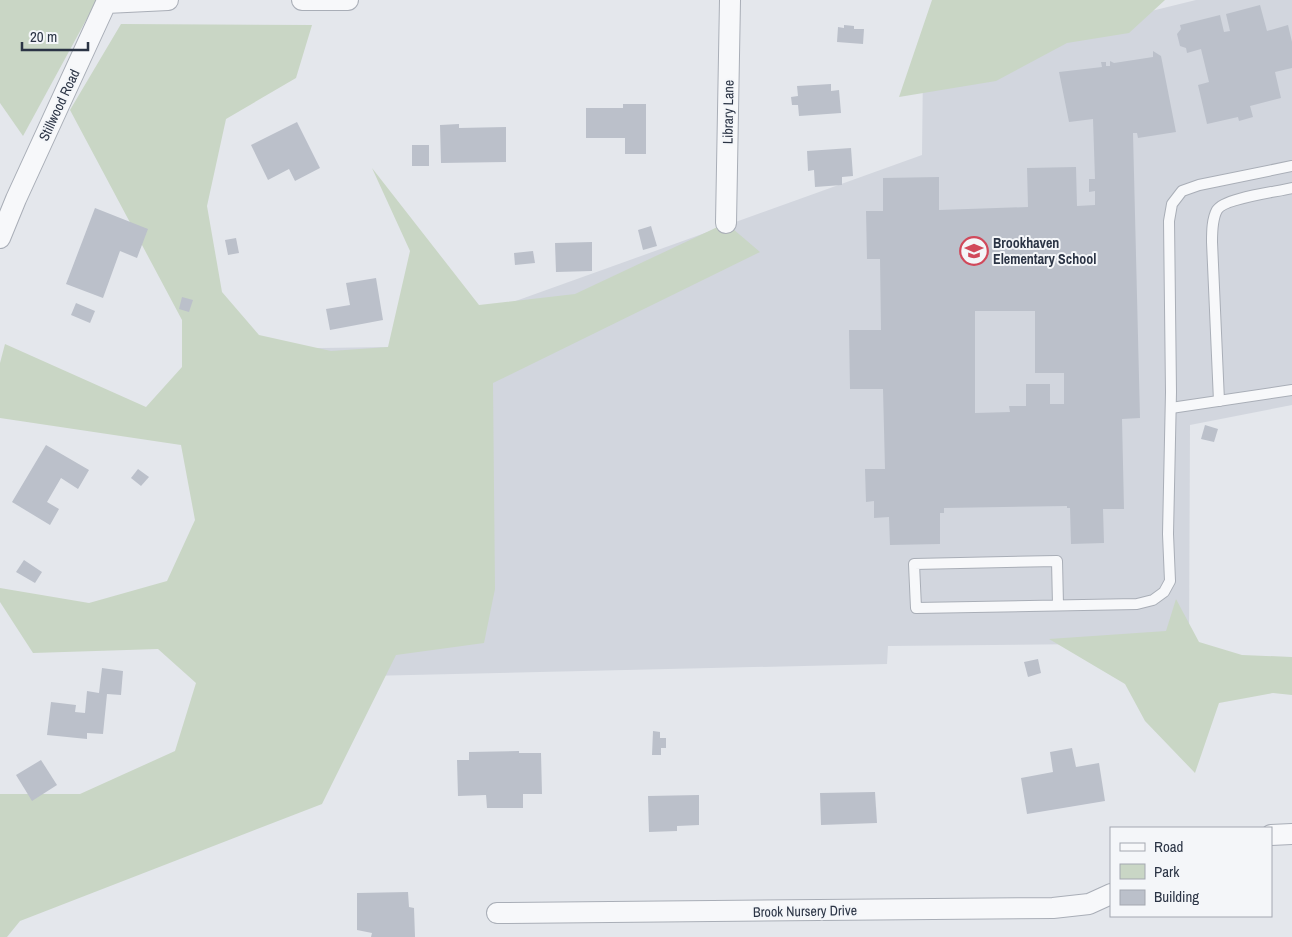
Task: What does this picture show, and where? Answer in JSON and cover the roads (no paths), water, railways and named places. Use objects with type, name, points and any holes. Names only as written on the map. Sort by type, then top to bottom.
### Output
[{"type":"street","name":"Stillwood Road","points":[[0,238],[106,3],[168,0]]},
{"type":"street","points":[[302,0],[348,0]]},
{"type":"street","name":"Library Lane","points":[[726,223],[730,0]]},
{"type":"street","points":[[1272,835],[1292,834]]},
{"type":"street","name":"Brook Nursery Drive","points":[[497,913],[1053,908],[1089,904],[1110,894]]},
{"type":"lane","points":[[1058,605],[1057,561],[914,564],[916,608],[1138,604],[1153,600],[1164,592],[1170,581],[1168,534],[1171,408],[1169,221],[1172,204],[1182,191],[1199,185],[1292,166]]},
{"type":"lane","points":[[1219,401],[1212,242],[1213,222],[1217,210],[1227,202],[1292,188]]},
{"type":"lane","points":[[1171,408],[1292,390]]},
{"type":"place","name":"Brookhaven Elementary School","points":[[974,251]]}]
